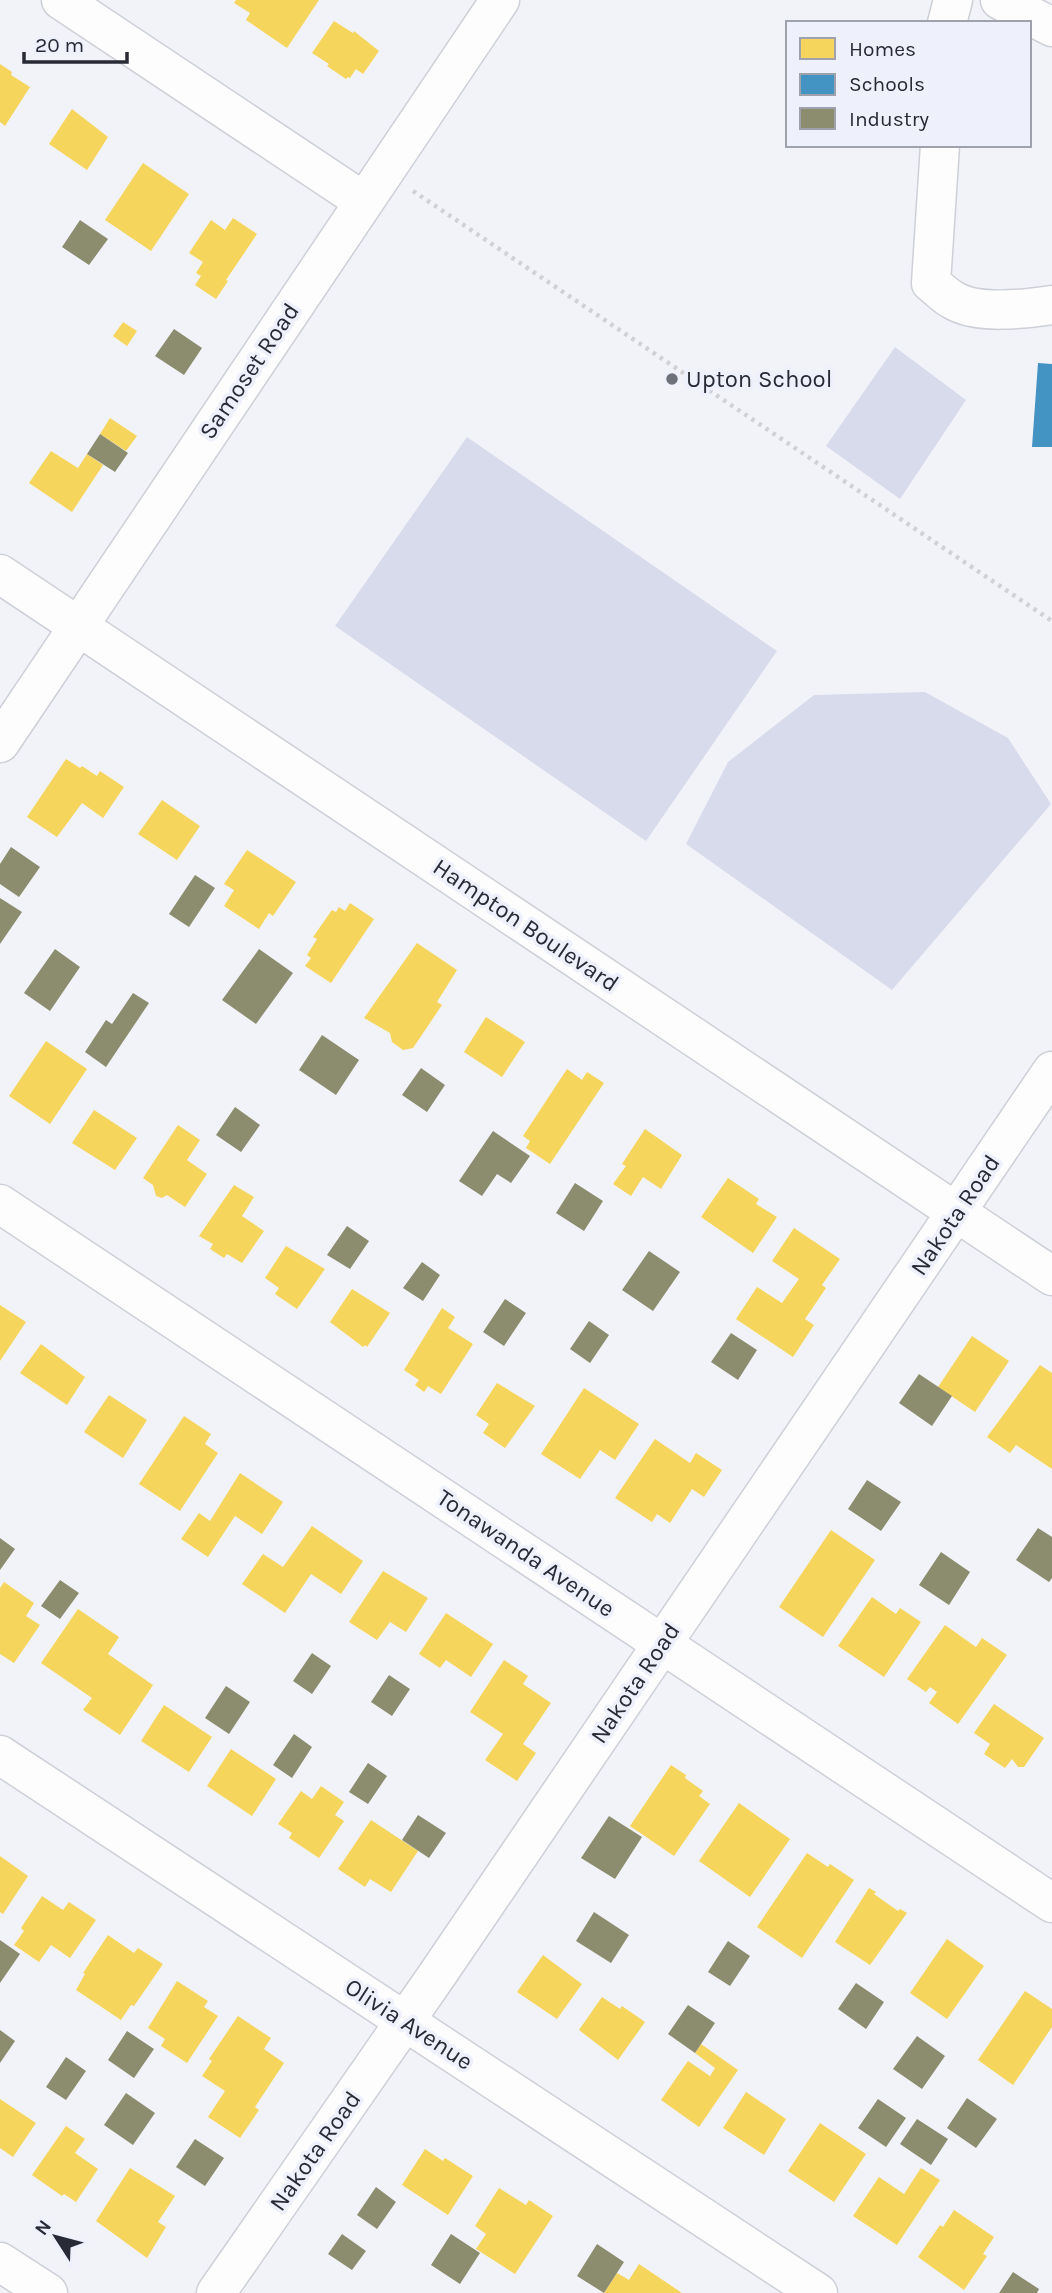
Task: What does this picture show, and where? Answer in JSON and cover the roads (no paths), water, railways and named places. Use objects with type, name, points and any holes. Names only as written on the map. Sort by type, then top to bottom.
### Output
[{"type":"street","points":[[61,0],[363,201]]},
{"type":"street","name":"Samoset Road","points":[[0,743],[500,0]]},
{"type":"street","points":[[948,21],[953,0]]},
{"type":"street","points":[[1000,0],[1052,27]]},
{"type":"street","points":[[940,147],[931,283],[955,302],[987,309],[1024,309],[1052,305]]},
{"type":"street","name":"Hampton Boulevard","points":[[0,574],[1052,1276]]},
{"type":"street","name":"Nakota Road","points":[[216,2293],[405,2021],[1052,1071]]},
{"type":"street","name":"Tonawanda Avenue","points":[[0,1204],[1052,1903]]},
{"type":"street","name":"Olivia Avenue","points":[[0,1755],[818,2293]]},
{"type":"street","points":[[0,2262],[48,2293]]},
{"type":"place","name":"Upton School","points":[[672,379]]}]
